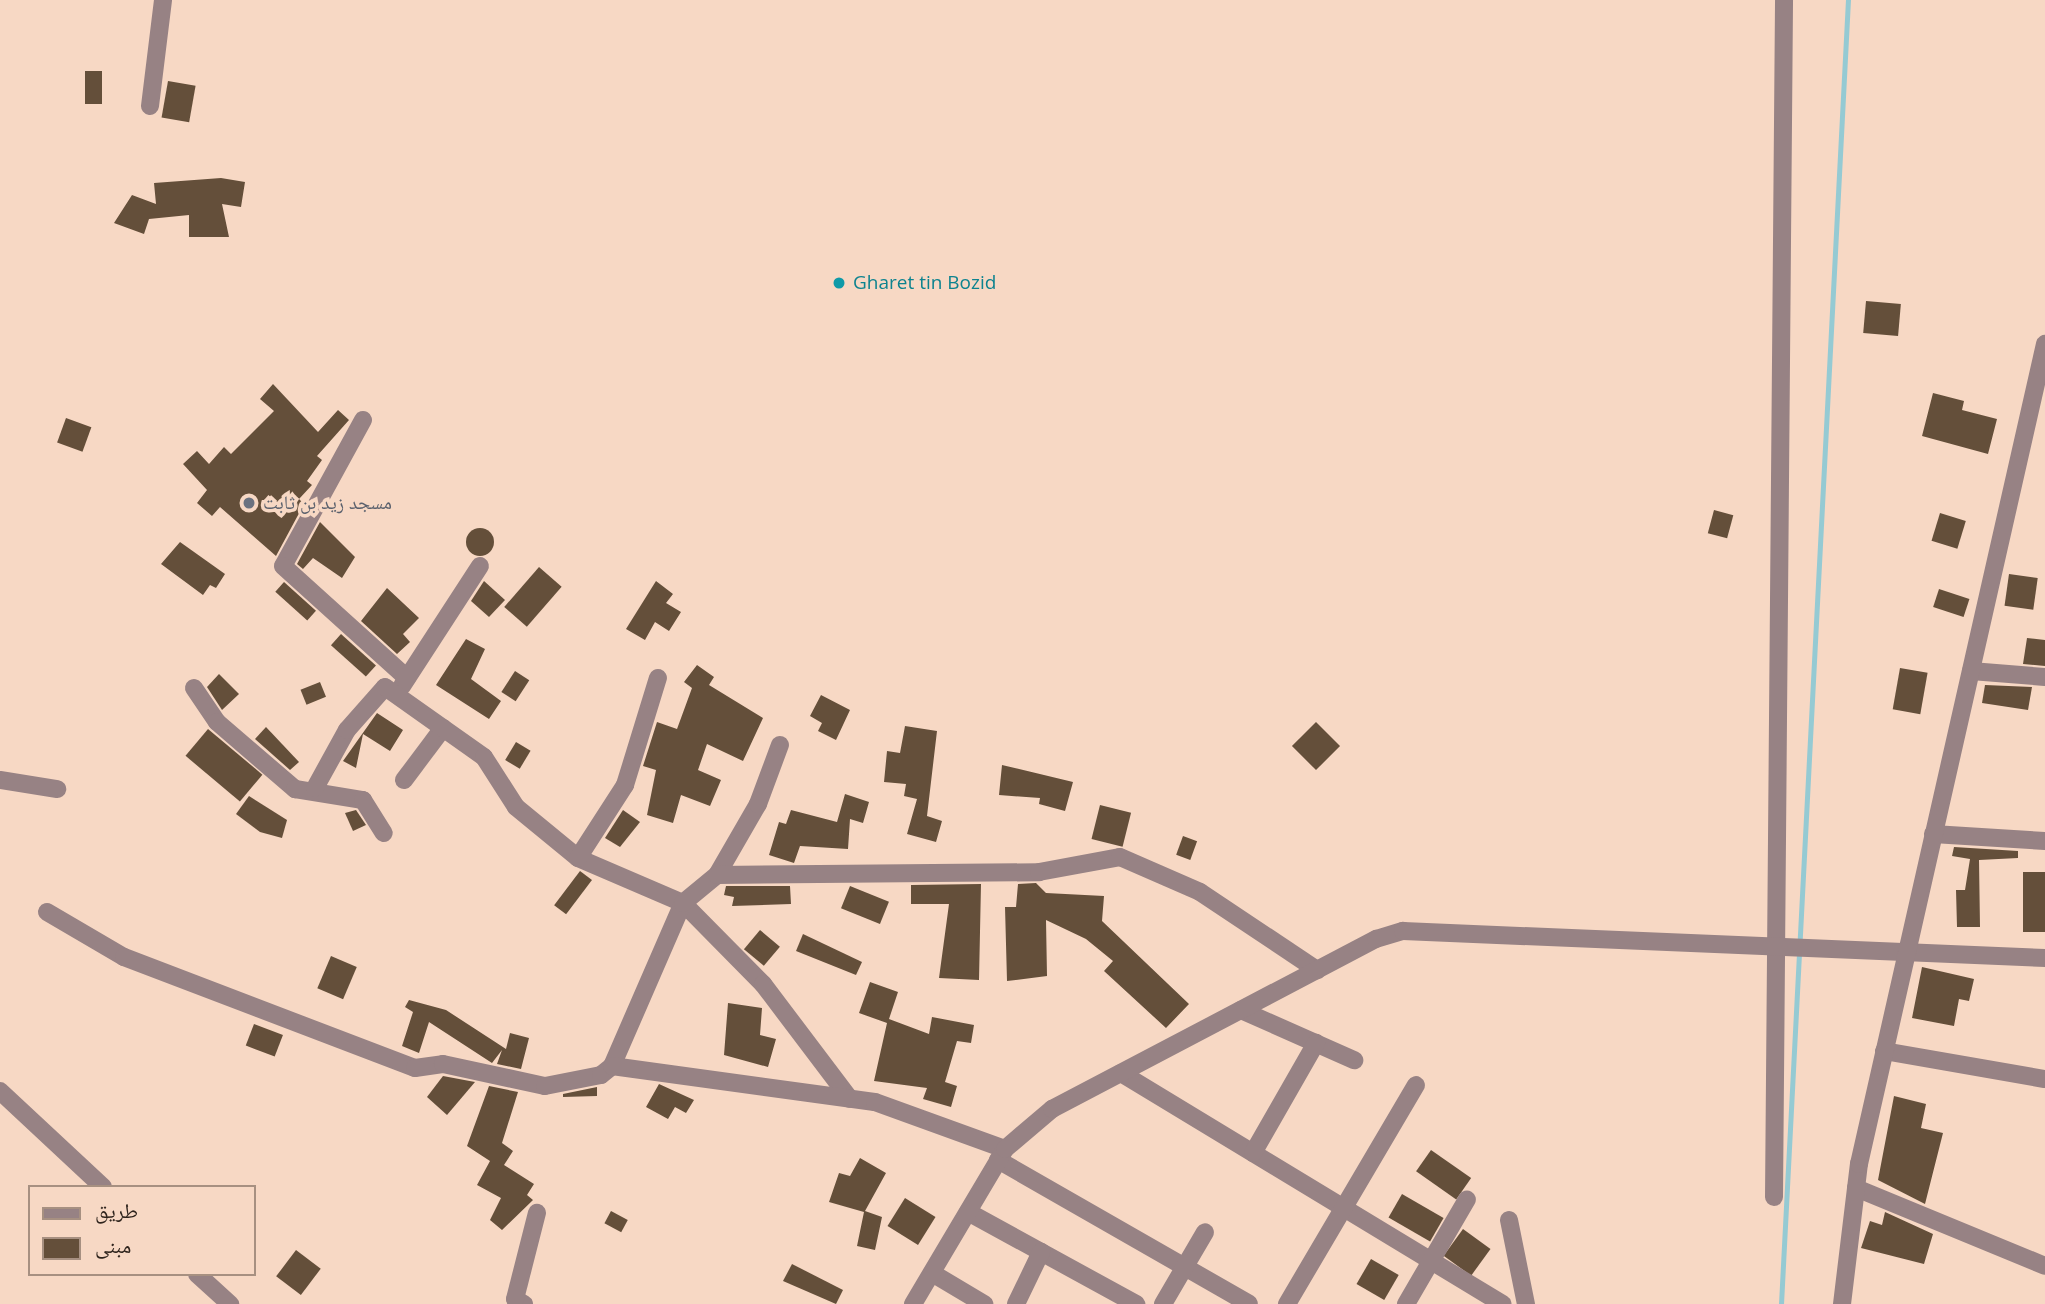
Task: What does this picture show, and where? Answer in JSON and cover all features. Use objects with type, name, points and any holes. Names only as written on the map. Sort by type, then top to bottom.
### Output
[{"type":"street","points":[[150,106],[163,0]]},
{"type":"street","points":[[1774,1197],[1784,0]]},
{"type":"street","points":[[1842,1304],[1856,1188],[1884,1051],[2045,344]]},
{"type":"street","points":[[363,420],[283,566],[407,678]]},
{"type":"street","points":[[396,695],[480,566]]},
{"type":"street","points":[[1971,671],[2045,677]]},
{"type":"street","points":[[578,858],[625,785],[658,678]]},
{"type":"street","points":[[316,788],[347,730],[385,687],[484,757],[516,807],[578,858],[682,903],[763,984],[850,1099]]},
{"type":"street","points":[[194,688],[217,722],[251,754],[295,789],[316,788],[363,800],[384,833]]},
{"type":"street","points":[[404,780],[443,728]]},
{"type":"street","points":[[47,912],[124,957],[415,1068],[443,1064],[545,1086],[601,1075],[612,1066],[682,903],[717,875],[758,804],[780,745]]},
{"type":"street","points":[[0,780],[57,789]]},
{"type":"street","points":[[1934,834],[2045,841]]},
{"type":"street","points":[[717,875],[1039,872],[1120,857],[1200,892],[1317,970]]},
{"type":"street","points":[[913,1304],[1001,1154],[1052,1109],[1317,970],[1403,931],[1777,949],[2045,958]]},
{"type":"street","points":[[1241,1010],[1354,1060]]},
{"type":"street","points":[[1253,1153],[1317,1043]]},
{"type":"street","points":[[1884,1051],[2045,1079]]},
{"type":"street","points":[[612,1066],[850,1099],[1001,1154],[1249,1304]]},
{"type":"street","points":[[1121,1073],[1502,1304]]},
{"type":"street","points":[[1287,1304],[1416,1085]]},
{"type":"street","points":[[0,1091],[101,1185]]},
{"type":"street","points":[[1856,1188],[2045,1266]]},
{"type":"street","points":[[1406,1304],[1467,1199]]},
{"type":"street","points":[[968,1212],[1136,1304]]},
{"type":"street","points":[[524,1304],[515,1299],[537,1213]]},
{"type":"street","points":[[1509,1220],[1526,1304]]},
{"type":"street","points":[[1163,1304],[1205,1232]]},
{"type":"street","points":[[1016,1304],[1041,1252]]},
{"type":"street","points":[[932,1273],[984,1304]]},
{"type":"street","points":[[199,1276],[230,1304]]},
{"type":"building","points":[[85,71],[102,71],[102,104],[85,104]]},
{"type":"building","points":[[168,81],[196,86],[189,122],[162,117]]},
{"type":"building","points":[[221,178],[245,182],[241,207],[222,204],[229,237],[189,237],[189,215],[149,219],[144,234],[114,223],[132,195],[156,204],[154,183]]},
{"type":"building","points":[[1866,301],[1901,304],[1898,336],[1863,333]]},
{"type":"building","points":[[273,384],[318,432],[338,410],[349,420],[317,456],[322,460],[307,481],[312,485],[299,499],[304,504],[276,556],[220,507],[212,516],[197,503],[207,490],[183,464],[197,451],[209,464],[224,447],[231,454],[274,411],[260,399]]},
{"type":"building","points":[[1933,393],[1964,401],[1962,410],[1997,419],[1988,454],[1922,436]]},
{"type":"building","points":[[66,418],[91,427],[82,452],[57,442]]},
{"type":"building","points":[[1714,510],[1733,515],[1727,538],[1708,533]]},
{"type":"building","points":[[1940,513],[1966,521],[1957,549],[1932,541]]},
{"type":"building","points":[[320,522],[355,557],[342,578],[313,558],[303,569],[297,564]]},
{"type":"building","points":[[480,528],[490,532],[494,542],[490,552],[480,556],[470,552],[466,542],[470,532]]},
{"type":"building","points":[[180,542],[225,574],[216,588],[210,585],[203,595],[161,564]]},
{"type":"building","points":[[539,567],[562,587],[527,627],[504,607]]},
{"type":"building","points":[[2009,574],[2038,578],[2033,610],[2005,606]]},
{"type":"building","points":[[484,581],[505,600],[489,617],[471,601]]},
{"type":"building","points":[[656,581],[673,594],[666,603],[681,612],[669,631],[655,622],[645,640],[626,629]]},
{"type":"building","points":[[284,582],[316,611],[307,620],[275,592]]},
{"type":"building","points":[[387,588],[419,618],[403,634],[410,642],[397,654],[361,621]]},
{"type":"building","points":[[1939,589],[1969,599],[1964,617],[1933,607]]},
{"type":"building","points":[[341,634],[376,665],[366,677],[331,645]]},
{"type":"building","points":[[2027,638],[2045,640],[2045,666],[2023,664]]},
{"type":"building","points":[[466,639],[485,649],[471,679],[501,701],[489,719],[436,685]]},
{"type":"building","points":[[697,665],[714,677],[709,685],[763,718],[743,761],[707,744],[698,770],[721,780],[710,806],[681,795],[673,823],[647,815],[656,770],[643,766],[657,722],[677,729],[692,688],[684,682]]},
{"type":"building","points":[[1900,668],[1928,673],[1920,714],[1893,709]]},
{"type":"building","points":[[515,671],[529,680],[516,701],[501,692]]},
{"type":"building","points":[[219,674],[239,694],[222,710],[207,687]]},
{"type":"building","points":[[320,682],[326,697],[307,705],[301,690]]},
{"type":"building","points":[[1985,685],[2032,687],[2028,710],[1982,703]]},
{"type":"building","points":[[821,695],[850,710],[836,740],[818,731],[822,723],[810,716]]},
{"type":"building","points":[[377,713],[403,730],[390,751],[363,734],[356,768],[343,761]]},
{"type":"building","points":[[1316,722],[1340,746],[1316,770],[1292,746]]},
{"type":"building","points":[[905,726],[937,731],[927,816],[942,821],[936,842],[907,834],[917,799],[904,796],[906,784],[884,782],[887,751],[900,753]]},
{"type":"building","points":[[266,727],[299,762],[290,770],[255,739]]},
{"type":"building","points":[[208,729],[262,775],[240,801],[186,756]]},
{"type":"building","points":[[516,742],[531,751],[520,769],[505,760]]},
{"type":"building","points":[[1002,765],[1073,782],[1065,811],[1039,804],[1040,798],[999,795]]},
{"type":"building","points":[[845,794],[869,802],[863,823],[850,819],[848,849],[800,846],[794,863],[769,855],[779,822],[786,824],[791,810],[837,822]]},
{"type":"building","points":[[249,796],[287,820],[282,838],[260,832],[236,814]]},
{"type":"building","points":[[1100,805],[1131,813],[1123,847],[1092,839]]},
{"type":"building","points":[[356,810],[366,825],[353,831],[345,813]]},
{"type":"building","points":[[623,810],[640,822],[620,847],[605,838]]},
{"type":"building","points":[[1183,836],[1197,841],[1190,860],[1176,855]]},
{"type":"building","points":[[1954,847],[2018,851],[2018,858],[1979,860],[1980,927],[1957,927],[1956,890],[1965,890],[1970,859],[1952,856]]},
{"type":"building","points":[[580,871],[592,880],[566,914],[554,905]]},
{"type":"building","points":[[2023,872],[2045,872],[2045,932],[2023,932]]},
{"type":"building","points":[[1036,883],[1046,893],[1104,896],[1102,921],[1189,1004],[1166,1028],[1104,971],[1113,961],[1086,939],[1046,920],[1047,976],[1007,981],[1005,907],[1016,907],[1018,884]]},
{"type":"building","points":[[981,884],[979,980],[939,978],[949,904],[911,904],[911,885]]},
{"type":"building","points":[[726,886],[790,886],[791,904],[732,906],[734,897],[724,895]]},
{"type":"building","points":[[850,886],[889,902],[880,924],[841,908]]},
{"type":"building","points":[[760,930],[780,947],[764,966],[744,949]]},
{"type":"building","points":[[803,934],[862,962],[856,975],[796,951]]},
{"type":"building","points":[[331,956],[357,967],[343,999],[317,988]]},
{"type":"building","points":[[1922,967],[1974,979],[1969,1001],[1959,999],[1954,1026],[1912,1018]]},
{"type":"building","points":[[870,982],[898,992],[889,1019],[929,1034],[932,1017],[974,1025],[971,1043],[957,1041],[945,1082],[957,1086],[951,1107],[923,1099],[927,1088],[874,1081],[887,1023],[859,1013]]},
{"type":"building","points":[[409,1000],[446,1010],[506,1049],[510,1033],[529,1038],[521,1069],[497,1064],[502,1050],[492,1063],[429,1022],[419,1053],[402,1046],[413,1012],[405,1007]]},
{"type":"building","points":[[728,1003],[762,1008],[760,1035],[776,1039],[768,1067],[724,1055]]},
{"type":"building","points":[[254,1024],[283,1035],[275,1057],[246,1045]]},
{"type":"building","points":[[443,1076],[475,1082],[447,1115],[427,1097]]},
{"type":"building","points":[[659,1084],[694,1100],[686,1113],[675,1107],[668,1119],[646,1107]]},
{"type":"building","points":[[489,1086],[518,1092],[502,1143],[513,1151],[504,1165],[534,1184],[527,1195],[533,1200],[502,1230],[490,1220],[501,1198],[477,1185],[490,1161],[467,1146]]},
{"type":"building","points":[[597,1087],[597,1096],[563,1097],[563,1094]]},
{"type":"building","points":[[1894,1096],[1926,1104],[1921,1128],[1943,1133],[1925,1204],[1878,1180]]},
{"type":"building","points":[[1431,1150],[1471,1178],[1456,1199],[1416,1171]]},
{"type":"building","points":[[860,1158],[886,1173],[865,1211],[882,1217],[875,1250],[857,1246],[864,1212],[829,1202],[839,1173],[850,1176]]},
{"type":"building","points":[[1402,1194],[1444,1218],[1430,1241],[1388,1217]]},
{"type":"building","points":[[905,1198],[936,1217],[918,1245],[888,1226]]},
{"type":"building","points":[[611,1211],[628,1220],[621,1232],[604,1223]]},
{"type":"building","points":[[1885,1212],[1933,1234],[1924,1264],[1861,1248],[1870,1221],[1882,1225]]},
{"type":"building","points":[[1463,1229],[1491,1249],[1471,1276],[1444,1256]]},
{"type":"building","points":[[296,1250],[321,1269],[301,1295],[276,1276]]},
{"type":"building","points":[[1371,1259],[1399,1275],[1384,1300],[1356,1284]]},
{"type":"building","points":[[792,1264],[843,1290],[836,1304],[783,1281]]},
{"type":"waterway","points":[[1781,1304],[1848,0]]},
{"type":"place","name":"Gharet tin Bozid","points":[[839,283]]},
{"type":"place","name":"مسجد زيد بن ثابت","points":[[249,503]]}]
